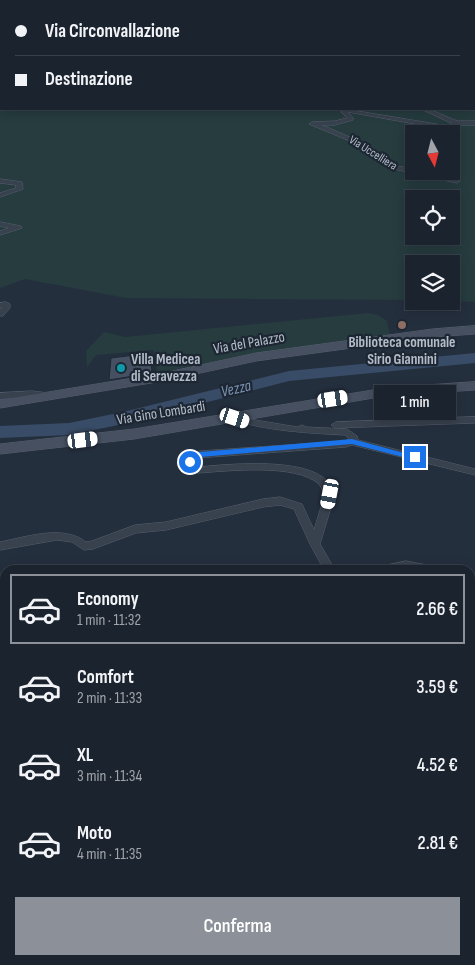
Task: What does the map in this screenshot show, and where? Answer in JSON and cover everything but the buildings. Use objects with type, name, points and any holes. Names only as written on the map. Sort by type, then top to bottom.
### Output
[{"type":"main road","name":"Via del Palazzo","points":[[0,404],[164,377],[256,357],[402,339],[433,333],[475,330]]},
{"type":"main road","name":"Via Gino Lombardi","points":[[0,449],[134,434],[367,394],[475,386]]},
{"type":"street","name":"Via Uccelliera","points":[[456,123],[449,128],[347,110],[344,112],[351,119],[346,122],[312,124],[366,146],[396,168],[458,181]]},
{"type":"street","points":[[426,110],[456,123],[475,123]]},
{"type":"street","points":[[0,181],[20,183],[19,189],[0,195]]},
{"type":"street","points":[[0,224],[18,228],[0,233]]},
{"type":"street","points":[[0,305],[6,304],[6,308],[0,314]]},
{"type":"street","points":[[0,396],[32,394],[50,396]]},
{"type":"street","points":[[235,418],[298,430],[347,432],[354,438],[352,442]]},
{"type":"street","points":[[298,430],[309,426],[475,420]]},
{"type":"street","points":[[315,544],[330,494],[324,481],[306,472],[248,466],[198,470],[193,468],[190,462],[192,456],[352,442],[475,472]]},
{"type":"street","points":[[0,546],[57,536],[75,540],[84,546],[92,545],[135,529],[166,526],[280,502],[298,508],[327,565]]},
{"type":"green space","points":[[0,110],[475,110],[475,302],[460,301],[460,255],[405,255],[405,300],[126,298],[25,279],[0,288]]},
{"type":"green space","points":[[368,313],[378,315],[387,321],[390,335],[252,354],[157,373],[154,350],[96,355],[87,367],[86,351],[104,332],[125,337]]},
{"type":"waterway","name":"Vezza","points":[[0,432],[69,429],[123,418],[289,376],[475,358]]},
{"type":"place","name":"Biblioteca comunale Sirio Giannini","points":[[402,325]]},
{"type":"place","name":"Villa Medicea di Seravezza","points":[[121,368]]},
{"type":"route","points":[[190,462],[192,456],[200,454],[346,444],[352,442],[415,457]]}]
